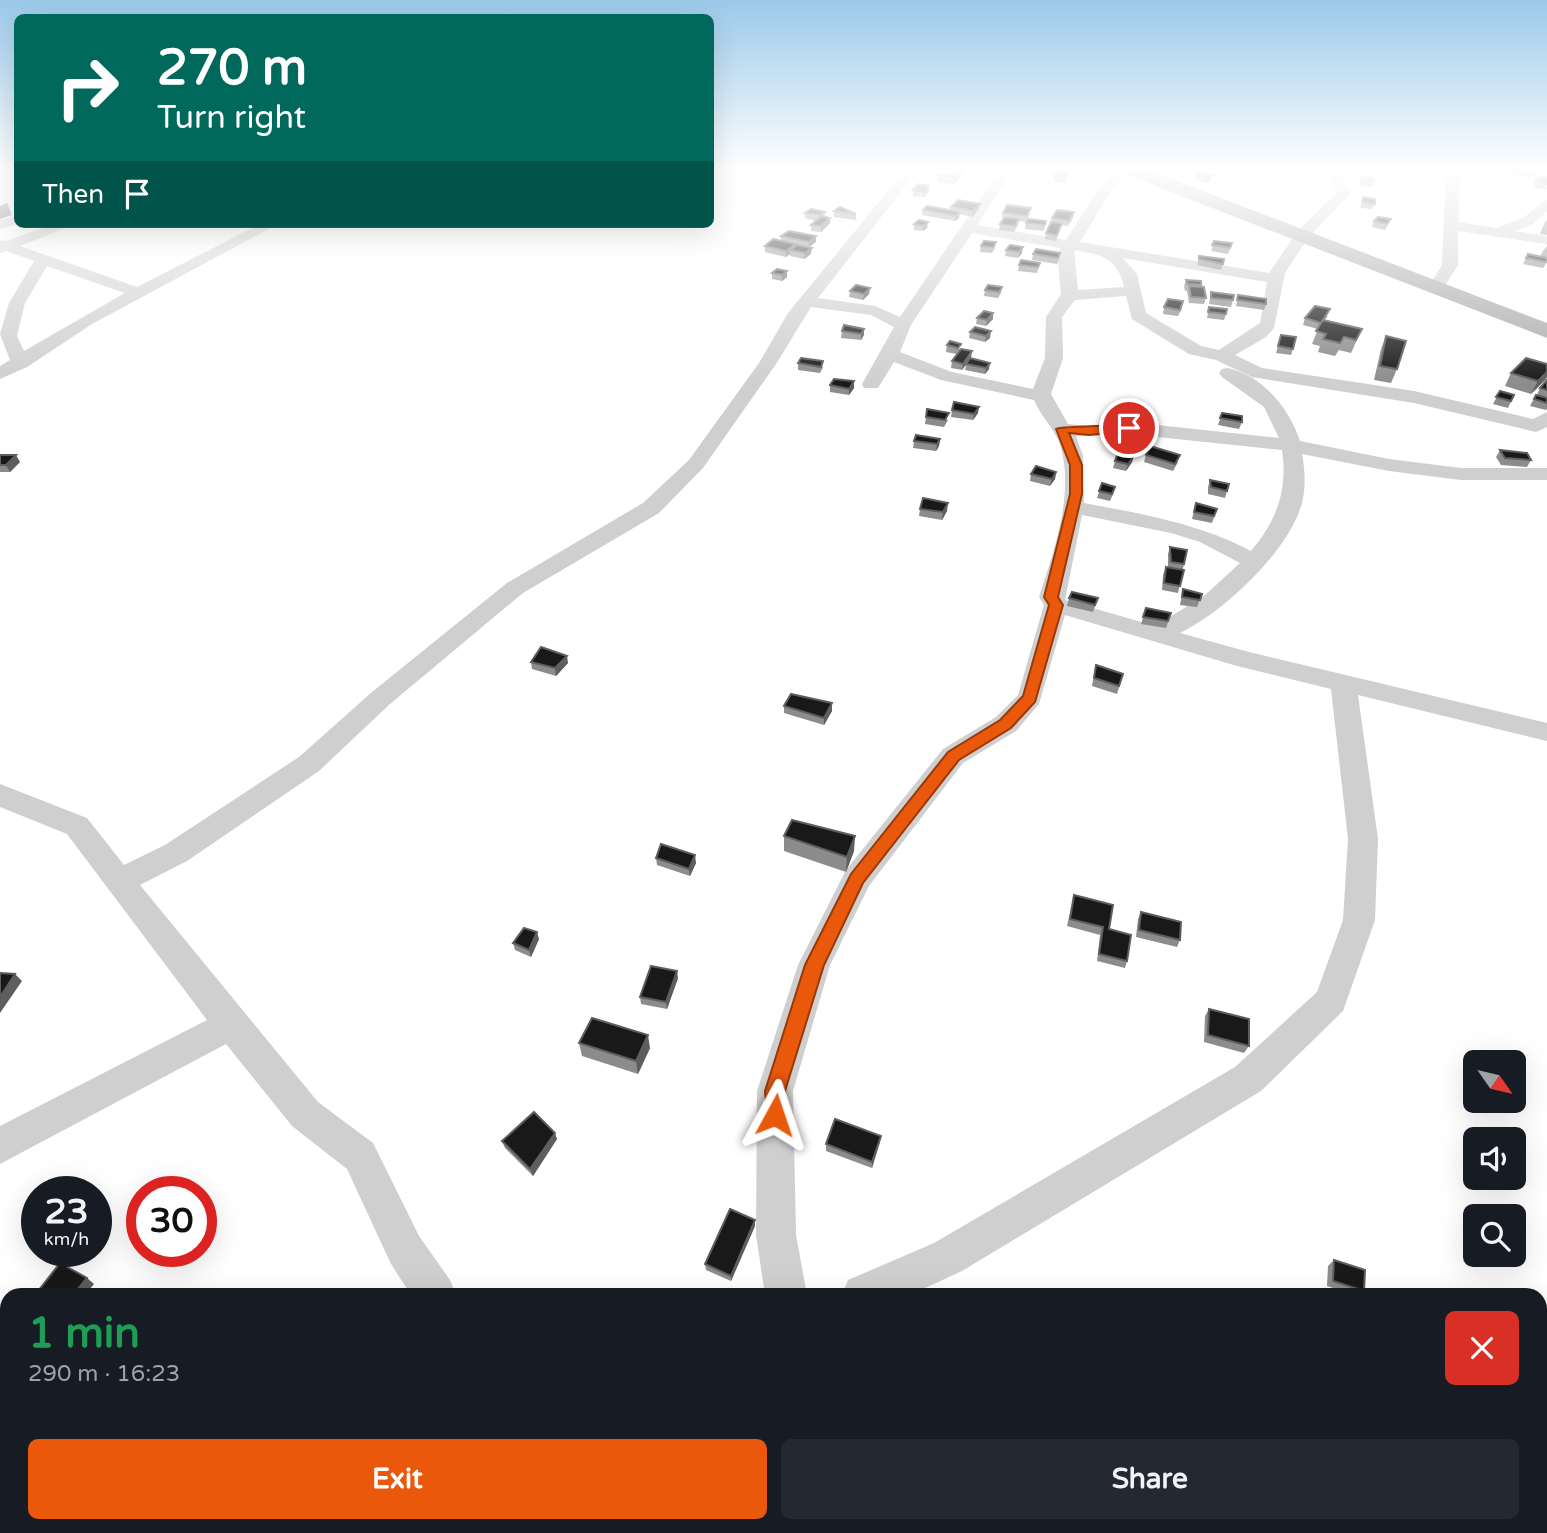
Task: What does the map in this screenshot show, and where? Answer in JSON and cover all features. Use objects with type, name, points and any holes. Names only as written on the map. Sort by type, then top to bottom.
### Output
[{"type":"main road","points":[[1318,242],[1547,331]]},
{"type":"street","points":[[0,374],[86,320],[237,242]]},
{"type":"street","points":[[119,881],[176,853],[309,764],[381,698],[515,588],[651,508],[696,464],[750,390],[806,301],[854,242]]},
{"type":"street","points":[[947,376],[871,384],[890,354],[903,325],[959,242]]},
{"type":"street","points":[[1045,242],[1275,279]]},
{"type":"street","points":[[1073,242],[1065,253],[1070,274],[1068,296],[1054,314],[1056,349],[1053,368],[1043,384],[1042,396],[1062,429],[1076,465],[1073,507],[1051,597],[1056,605],[1157,635],[1547,732]]},
{"type":"street","points":[[1222,356],[1260,333],[1268,324],[1275,279],[1298,242]]},
{"type":"street","points":[[1435,289],[1450,265],[1452,242]]},
{"type":"street","points":[[2,246],[139,293]]},
{"type":"street","points":[[1110,253],[1129,274],[1138,315],[1268,399],[1281,417],[1295,468],[1287,515],[1253,561],[1184,625],[1157,635]]},
{"type":"street","points":[[21,363],[8,336],[18,303],[42,261]]},
{"type":"street","points":[[1068,296],[1133,291]]},
{"type":"street","points":[[806,301],[875,311],[917,304]]},
{"type":"street","points":[[875,311],[903,325]]},
{"type":"street","points":[[1195,350],[1222,356],[1258,373],[1414,397],[1541,448]]},
{"type":"street","points":[[890,354],[947,376],[1042,396]]},
{"type":"street","points":[[1062,429],[1175,431],[1289,445],[1390,465],[1461,474],[1541,448]]},
{"type":"street","points":[[1073,507],[1175,527],[1208,537],[1253,561]]},
{"type":"street","points":[[785,1288],[776,1235],[775,1091],[814,965],[857,879],[953,756],[1006,724],[1030,698],[1056,605]]},
{"type":"street","points":[[879,1288],[948,1257],[1248,1079],[1331,1001],[1359,920],[1363,839],[1343,682]]},
{"type":"street","points":[[0,795],[77,826],[305,1114],[360,1156],[405,1250],[430,1288]]},
{"type":"street","points":[[0,1146],[232,1024]]},
{"type":"building","points":[[770,242],[796,244],[786,251],[765,246]]},
{"type":"building","points":[[984,242],[996,242],[993,247],[981,246]]},
{"type":"building","points":[[1214,242],[1232,243],[1230,248],[1212,245]]},
{"type":"building","points":[[797,245],[812,248],[805,253],[790,250]]},
{"type":"building","points":[[1010,245],[1023,247],[1019,252],[1006,250]]},
{"type":"building","points":[[1036,249],[1060,253],[1058,258],[1033,254]]},
{"type":"building","points":[[1528,254],[1547,258],[1547,261],[1526,258]]},
{"type":"building","points":[[1199,256],[1224,259],[1223,264],[1199,259]]},
{"type":"building","points":[[1021,260],[1040,263],[1038,267],[1019,265]]},
{"type":"building","points":[[777,269],[787,271],[782,275],[772,273]]},
{"type":"building","points":[[1186,280],[1201,281],[1201,285],[1187,284]]},
{"type":"building","points":[[856,285],[870,288],[864,294],[850,291]]},
{"type":"building","points":[[988,285],[1002,287],[999,292],[985,290]]},
{"type":"building","points":[[1189,286],[1204,287],[1206,298],[1191,297]]},
{"type":"building","points":[[1211,292],[1234,295],[1233,300],[1211,298]]},
{"type":"building","points":[[1238,295],[1266,299],[1266,304],[1237,300]]},
{"type":"building","points":[[1168,299],[1183,301],[1180,310],[1164,307]]},
{"type":"building","points":[[1315,306],[1330,309],[1321,323],[1305,318]]},
{"type":"building","points":[[1209,307],[1227,309],[1226,314],[1208,312]]},
{"type":"building","points":[[984,311],[993,313],[987,320],[977,318]]},
{"type":"building","points":[[1323,320],[1362,329],[1356,340],[1344,337],[1340,343],[1323,339],[1326,334],[1316,331]]},
{"type":"building","points":[[844,325],[864,329],[861,334],[842,331]]},
{"type":"building","points":[[975,327],[991,331],[986,336],[970,332]]},
{"type":"building","points":[[1281,335],[1296,337],[1293,349],[1278,346]]},
{"type":"building","points":[[1386,336],[1406,341],[1397,369],[1380,366]]},
{"type":"building","points":[[950,341],[961,344],[958,348],[947,345]]},
{"type":"building","points":[[961,349],[972,351],[963,364],[952,361]]},
{"type":"building","points":[[801,358],[823,361],[821,367],[798,363]]},
{"type":"building","points":[[970,358],[990,363],[986,368],[966,364]]},
{"type":"building","points":[[1526,358],[1547,364],[1547,372],[1538,381],[1511,373]]},
{"type":"building","points":[[834,379],[854,381],[849,389],[830,385]]},
{"type":"building","points":[[1547,380],[1547,390],[1540,388]]},
{"type":"building","points":[[1500,391],[1514,395],[1511,401],[1496,397]]},
{"type":"building","points":[[1536,395],[1547,398],[1547,403],[1534,399]]},
{"type":"building","points":[[954,402],[979,407],[974,414],[952,410]]},
{"type":"building","points":[[927,409],[949,413],[945,420],[926,417]]},
{"type":"building","points":[[1222,413],[1242,416],[1242,422],[1220,418]]},
{"type":"building","points":[[916,435],[940,439],[937,444],[914,441]]},
{"type":"building","points":[[1150,446],[1180,455],[1175,464],[1146,455]]},
{"type":"building","points":[[1119,450],[1134,455],[1128,464],[1115,461]]},
{"type":"building","points":[[1500,450],[1527,453],[1531,460],[1505,458]]},
{"type":"building","points":[[0,455],[16,455],[6,465],[0,465]]},
{"type":"building","points":[[1036,466],[1056,472],[1052,479],[1031,474]]},
{"type":"building","points":[[1210,480],[1229,484],[1227,491],[1211,487]]},
{"type":"building","points":[[1102,483],[1115,487],[1112,494],[1099,491]]},
{"type":"building","points":[[923,498],[948,503],[943,512],[920,509]]},
{"type":"building","points":[[1196,503],[1217,509],[1214,516],[1194,512]]},
{"type":"building","points":[[1170,547],[1187,550],[1184,564],[1171,562]]},
{"type":"building","points":[[1166,567],[1184,570],[1180,586],[1164,583]]},
{"type":"building","points":[[1183,589],[1202,594],[1200,600],[1182,597]]},
{"type":"building","points":[[1072,592],[1098,598],[1095,605],[1069,598]]},
{"type":"building","points":[[1146,608],[1171,613],[1168,621],[1143,617]]},
{"type":"building","points":[[541,647],[567,656],[555,668],[531,662]]},
{"type":"building","points":[[1096,665],[1123,674],[1119,686],[1094,678]]},
{"type":"building","points":[[791,694],[832,703],[824,718],[784,706]]},
{"type":"building","points":[[792,820],[855,836],[847,857],[784,836]]},
{"type":"building","points":[[661,844],[695,855],[689,869],[656,858]]},
{"type":"building","points":[[1074,895],[1113,905],[1109,929],[1131,935],[1127,961],[1099,954],[1103,927],[1070,919]]},
{"type":"building","points":[[1141,912],[1181,922],[1180,940],[1139,930]]},
{"type":"building","points":[[524,928],[537,932],[529,950],[513,943]]},
{"type":"building","points":[[651,966],[677,971],[666,1002],[640,997]]},
{"type":"building","points":[[0,973],[15,974],[0,997]]},
{"type":"building","points":[[1209,1009],[1249,1019],[1249,1046],[1208,1035]]},
{"type":"building","points":[[592,1018],[648,1035],[636,1061],[579,1043]]},
{"type":"building","points":[[534,1112],[555,1133],[530,1169],[502,1141]]},
{"type":"building","points":[[835,1119],[881,1136],[872,1162],[826,1144]]},
{"type":"building","points":[[730,1209],[755,1220],[731,1276],[705,1264]]},
{"type":"building","points":[[1334,1260],[1365,1270],[1364,1288],[1333,1281]]},
{"type":"building","points":[[57,1267],[67,1267],[87,1278],[79,1288],[40,1288]]},
{"type":"route","points":[[775,1115],[775,1091],[814,965],[857,879],[953,756],[1006,724],[1030,698],[1056,605],[1051,597],[1059,574],[1061,554],[1076,494],[1076,465],[1069,441],[1062,429],[1089,432],[1129,428]]}]
